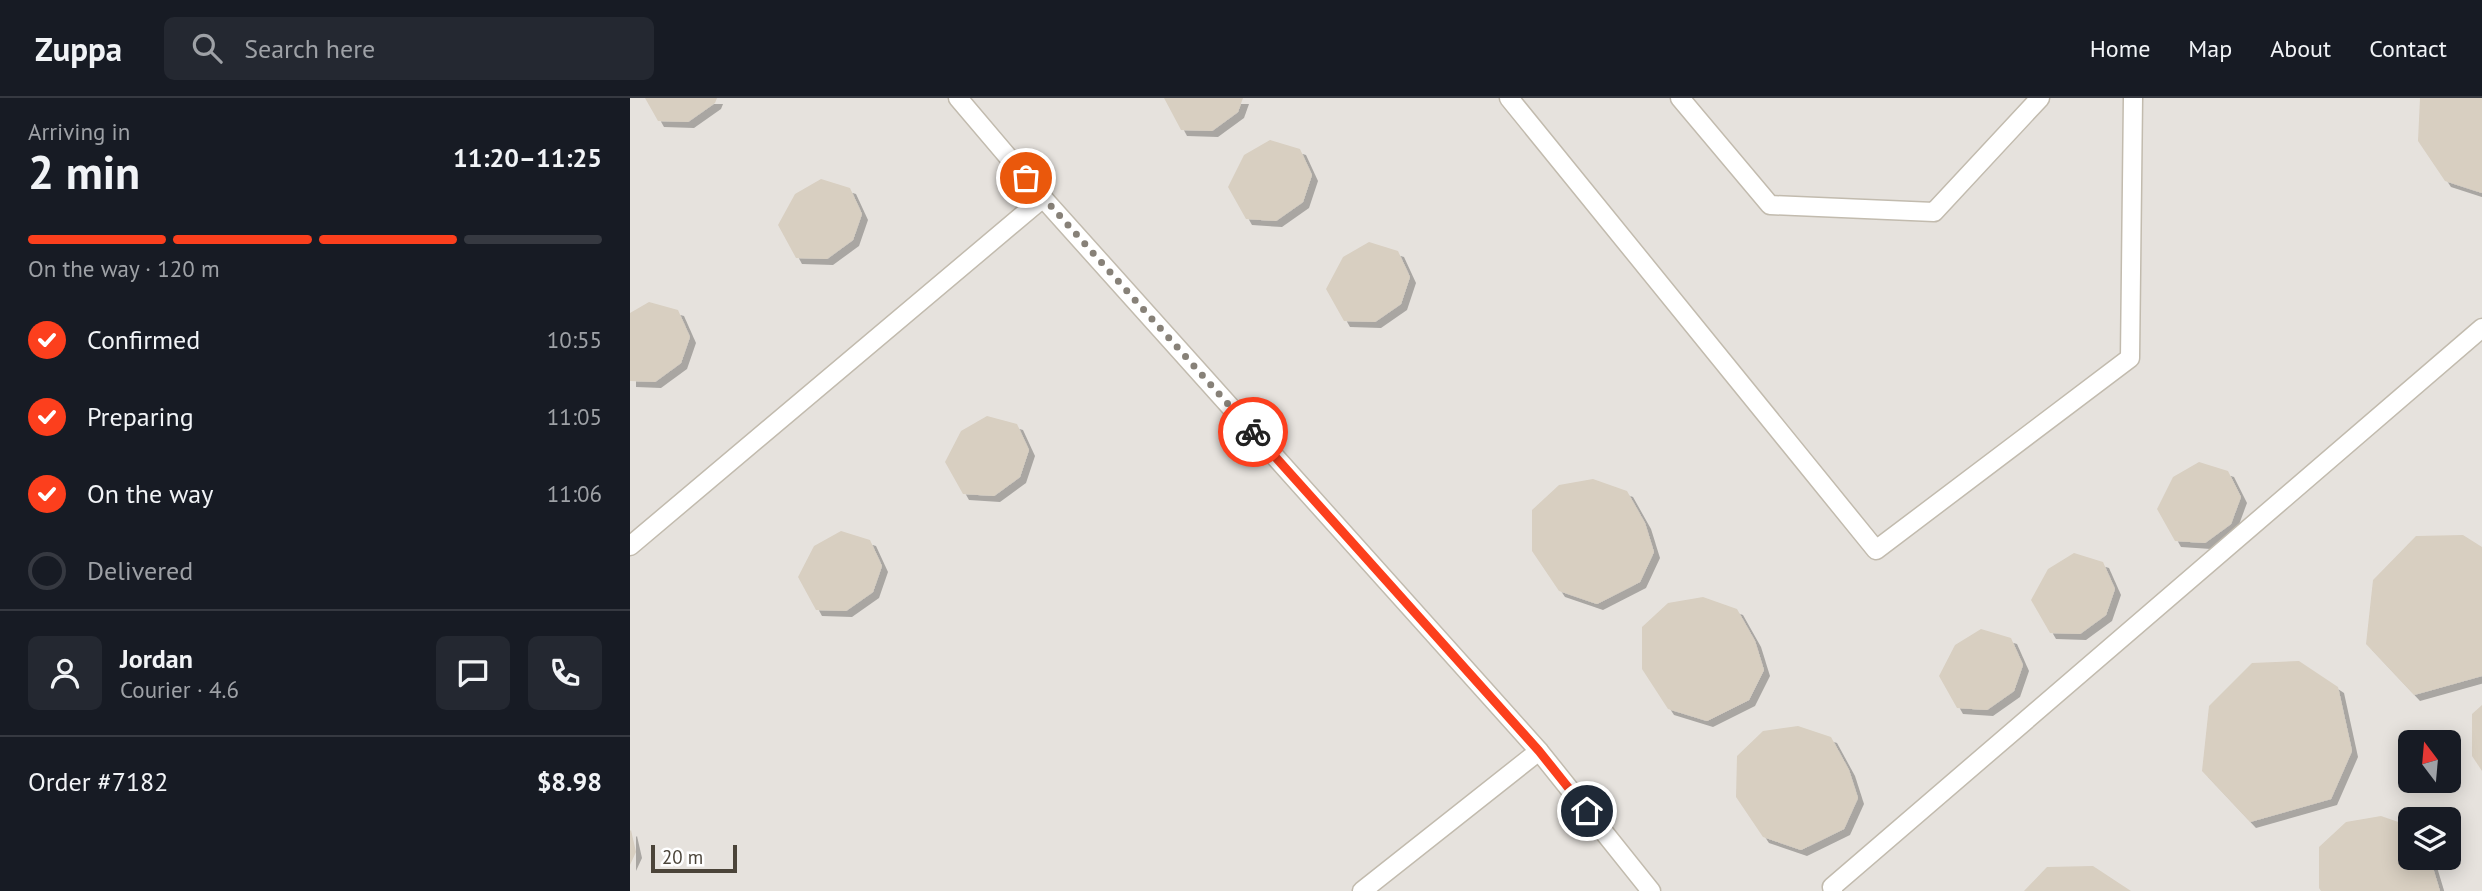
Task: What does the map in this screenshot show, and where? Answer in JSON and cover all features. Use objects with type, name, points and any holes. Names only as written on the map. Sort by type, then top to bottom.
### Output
[{"type":"lane","points":[[958,98],[1043,198],[1539,751],[1651,891]]},
{"type":"lane","points":[[1509,98],[1876,550],[2130,358],[2133,98]]},
{"type":"lane","points":[[1680,98],[1770,205],[1934,212],[2040,98]]},
{"type":"lane","points":[[630,546],[1043,198]]},
{"type":"lane","points":[[1833,891],[1832,887],[2482,328]]},
{"type":"lane","points":[[1362,891],[1539,751]]},
{"type":"shaded area","points":[[630,98],[2482,98],[2482,891],[630,891]]},
{"type":"building","points":[[645,98],[717,98],[715,103],[688,122],[658,121]]},
{"type":"building","points":[[1164,98],[1243,98],[1238,112],[1212,131],[1181,130]]},
{"type":"building","points":[[2420,98],[2482,98],[2482,193],[2445,181],[2418,141]]},
{"type":"building","points":[[1270,140],[1300,149],[1312,175],[1303,202],[1276,221],[1246,219],[1228,187],[1244,155]]},
{"type":"building","points":[[821,179],[850,188],[862,214],[853,240],[827,259],[796,258],[778,225],[795,194]]},
{"type":"building","points":[[1369,242],[1398,251],[1410,277],[1401,304],[1375,322],[1344,321],[1326,289],[1343,257]]},
{"type":"building","points":[[649,302],[678,310],[690,337],[681,363],[655,382],[630,381],[630,313]]},
{"type":"building","points":[[987,416],[1017,424],[1029,450],[1020,477],[994,496],[963,494],[945,462],[961,431]]},
{"type":"building","points":[[2199,462],[2228,471],[2241,497],[2231,524],[2205,543],[2175,541],[2157,509],[2173,477]]},
{"type":"building","points":[[1593,479],[1627,491],[1645,523],[1654,552],[1640,582],[1597,604],[1559,591],[1532,551],[1532,510],[1559,485]]},
{"type":"building","points":[[841,531],[870,540],[882,566],[873,592],[846,611],[816,610],[798,577],[814,546]]},
{"type":"building","points":[[2463,535],[2482,547],[2482,676],[2414,695],[2366,644],[2373,580],[2416,536]]},
{"type":"building","points":[[2074,553],[2103,562],[2115,589],[2106,615],[2080,634],[2050,633],[2031,600],[2048,569]]},
{"type":"building","points":[[1703,597],[1737,609],[1755,641],[1764,670],[1749,700],[1707,721],[1668,709],[1642,669],[1642,627],[1668,603]]},
{"type":"building","points":[[1981,629],[2011,638],[2023,665],[2014,691],[1987,710],[1957,708],[1939,676],[1955,645]]},
{"type":"building","points":[[2299,661],[2338,687],[2352,751],[2331,799],[2250,822],[2202,771],[2209,706],[2252,663]]},
{"type":"building","points":[[2482,705],[2482,771],[2472,756],[2472,714]]},
{"type":"building","points":[[1798,726],[1831,737],[1849,770],[1858,798],[1844,829],[1801,850],[1763,837],[1736,797],[1737,756],[1763,731]]},
{"type":"building","points":[[2381,816],[2398,822],[2398,870],[2434,870],[2440,891],[2321,891],[2319,847],[2346,822]]},
{"type":"building","points":[[630,831],[636,852],[630,865]]},
{"type":"building","points":[[2093,866],[2131,891],[2024,891],[2047,867]]},
{"type":"way so far","points":[[1026,178],[1253,432]]},
{"type":"route","points":[[1253,432],[1539,751],[1587,811]]}]
